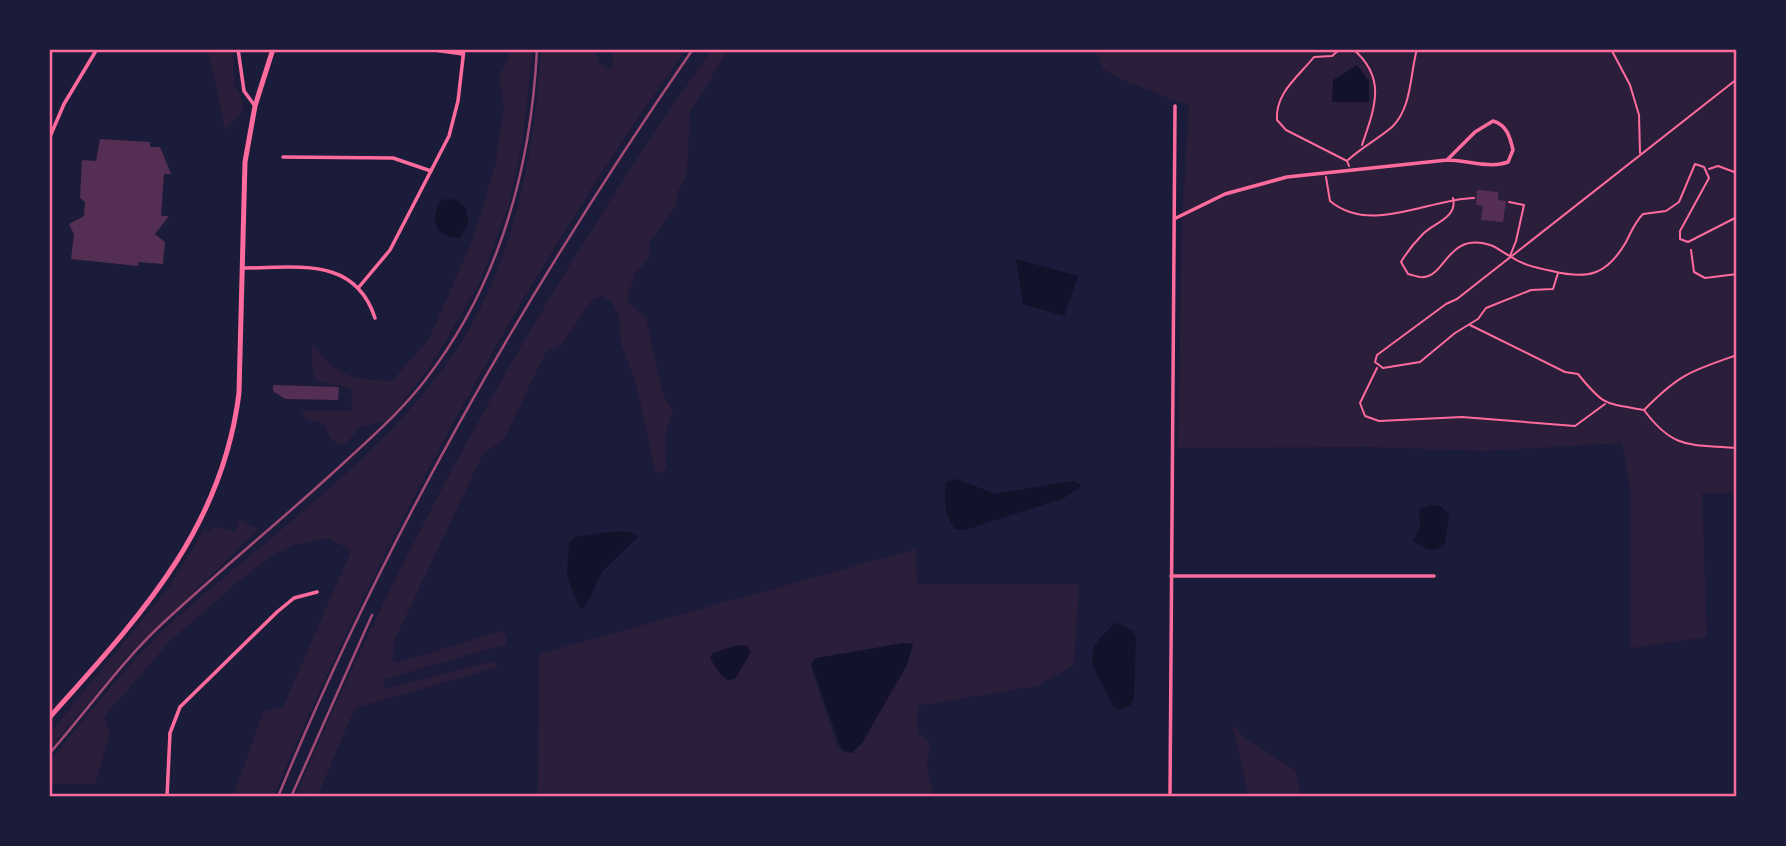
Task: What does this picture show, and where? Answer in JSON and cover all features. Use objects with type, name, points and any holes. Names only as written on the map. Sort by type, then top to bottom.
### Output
[{"type":"main road","points":[[49,718],[154,597],[182,557],[204,517],[234,432],[239,393],[245,268],[246,162],[255,106],[273,49]]},
{"type":"street","points":[[49,139],[64,104],[97,49]]},
{"type":"street","points":[[238,49],[244,91],[255,106]]},
{"type":"street","points":[[359,286],[390,250],[431,171],[454,119],[464,51],[427,49]]},
{"type":"street","points":[[1170,797],[1175,106]]},
{"type":"street","points":[[1176,218],[1254,184],[1325,173],[1447,160],[1468,160],[1499,166],[1508,162],[1513,150],[1507,131],[1501,123],[1493,121],[1475,132],[1447,160]]},
{"type":"street","points":[[283,157],[393,158],[431,171]]},
{"type":"street","points":[[245,268],[322,269],[359,286],[369,299],[375,318]]},
{"type":"street","points":[[1171,576],[1434,576]]},
{"type":"street","points":[[167,797],[170,733],[180,707],[277,612],[294,598],[317,592]]},
{"type":"path","points":[[1340,49],[1332,56],[1314,57],[1289,85],[1276,111],[1277,121],[1286,130],[1347,160],[1351,170]]},
{"type":"path","points":[[1353,49],[1369,64],[1375,76],[1374,104],[1362,146]]},
{"type":"path","points":[[1347,160],[1399,119],[1407,100],[1417,49]]},
{"type":"path","points":[[1611,49],[1630,85],[1639,115],[1640,155]]},
{"type":"path","points":[[1606,404],[1575,426],[1462,417],[1379,421],[1365,416],[1360,403],[1377,366],[1377,355],[1446,303],[1457,299],[1509,255],[1737,79]]},
{"type":"path","points":[[1452,198],[1455,206],[1451,213],[1425,232],[1401,262],[1408,274],[1424,277],[1433,274],[1449,254],[1465,243],[1489,245],[1527,265],[1558,273],[1585,275],[1602,271],[1620,252],[1643,214],[1666,211],[1679,202],[1695,164],[1707,170],[1718,166],[1737,173]]},
{"type":"path","points":[[1707,170],[1705,190],[1684,223],[1679,239],[1688,242],[1737,217]]},
{"type":"path","points":[[1325,173],[1330,201],[1360,217],[1404,212],[1452,198],[1474,198]]},
{"type":"path","points":[[1509,202],[1524,205],[1516,241],[1509,255]]},
{"type":"path","points":[[1691,250],[1694,272],[1705,278],[1737,274]]},
{"type":"path","points":[[1377,366],[1391,368],[1420,362],[1468,323],[1478,319],[1486,308],[1508,302],[1531,290],[1553,289],[1558,273]]},
{"type":"path","points":[[1468,323],[1565,372],[1578,374],[1595,397],[1606,404],[1644,410],[1682,445],[1737,448]]},
{"type":"path","points":[[1644,410],[1672,381],[1693,370],[1737,355]]},
{"type":"shaded area","points":[[208,49],[233,49],[234,85],[241,96],[243,111],[225,129]]},
{"type":"shaded area","points":[[512,49],[533,49],[522,144],[508,208],[480,282],[430,367],[388,420],[359,428],[345,445],[332,441],[323,423],[306,419],[301,411],[352,411],[351,388],[316,381],[312,369],[312,344],[330,363],[346,374],[392,381],[429,339],[473,239],[496,162],[504,106],[499,77]]},
{"type":"shaded area","points":[[541,49],[594,49],[600,64],[612,71],[613,49],[686,49],[567,227],[459,412],[361,602],[273,797],[233,797],[263,712],[283,707],[351,551],[329,538],[293,545],[272,556],[169,642],[104,717],[110,733],[95,784],[49,784],[49,762],[136,658],[168,626],[293,520],[377,444],[415,403],[449,360],[477,315],[492,284],[515,219],[535,117]]},
{"type":"shaded area","points":[[712,49],[729,49],[690,112],[687,174],[678,191],[676,206],[650,241],[649,258],[635,274],[626,300],[646,318],[663,395],[673,411],[665,434],[666,467],[661,473],[655,471],[636,383],[621,344],[619,316],[612,302],[602,296],[592,300],[562,344],[546,352],[503,441],[484,452],[395,639],[392,659],[397,663],[500,631],[506,637],[506,644],[385,679],[383,689],[492,661],[498,667],[355,708],[317,797],[295,797],[384,602],[484,412],[593,227]]},
{"type":"shaded area","points":[[1095,49],[1737,49],[1737,493],[1702,493],[1707,637],[1631,648],[1631,494],[1622,443],[1485,451],[1369,447],[1178,448],[1182,221],[1189,106],[1125,81],[1103,69]]},
{"type":"shaded area","points":[[1357,65],[1369,81],[1369,102],[1332,102],[1333,80]]},
{"type":"shaded area","points":[[456,200],[466,208],[468,224],[460,238],[444,235],[436,227],[437,208],[440,201]]},
{"type":"shaded area","points":[[1016,259],[1078,276],[1064,316],[1023,304]]},
{"type":"shaded area","points":[[957,479],[995,494],[1074,481],[1081,486],[1064,498],[965,530],[955,529],[946,507],[946,482]]},
{"type":"shaded area","points":[[1432,505],[1441,506],[1449,516],[1445,543],[1437,549],[1425,548],[1413,541],[1420,527],[1419,509]]},
{"type":"shaded area","points":[[239,520],[259,529],[128,655],[49,750],[49,734],[170,586],[203,531],[210,531],[212,526],[235,532]]},
{"type":"shaded area","points":[[616,531],[633,533],[638,537],[602,572],[586,606],[580,609],[567,577],[569,542],[576,537]]},
{"type":"shaded area","points":[[916,549],[917,584],[1079,584],[1074,665],[1037,686],[917,706],[917,733],[930,745],[927,768],[933,797],[538,797],[539,654]],"holes":[[[904,643],[913,649],[862,743],[838,748],[811,668],[813,661]]]},
{"type":"shaded area","points":[[1118,623],[1133,631],[1136,636],[1134,697],[1131,705],[1121,710],[1114,707],[1098,678],[1093,660],[1097,642],[1112,625]]},
{"type":"shaded area","points":[[904,643],[913,644],[907,665],[862,743],[852,753],[842,751],[811,663],[816,658]]},
{"type":"shaded area","points":[[737,645],[747,646],[751,652],[735,679],[728,680],[720,674],[710,658],[713,653]]},
{"type":"shaded area","points":[[1232,724],[1246,739],[1295,770],[1301,797],[1249,797]]},
{"type":"building","points":[[100,139],[150,142],[150,147],[160,147],[171,174],[164,174],[161,216],[169,216],[155,234],[165,242],[163,264],[138,262],[138,266],[71,259],[74,234],[69,224],[84,216],[85,202],[80,198],[82,160],[96,161]]},
{"type":"building","points":[[1477,190],[1498,192],[1498,200],[1506,201],[1503,222],[1481,220],[1483,206],[1476,205]]},
{"type":"building","points":[[273,385],[339,387],[338,400],[285,399],[273,391]]},
{"type":"railway","points":[[49,754],[148,638],[389,420],[426,379],[452,342],[474,304],[507,223],[528,137],[537,49]]},
{"type":"railway","points":[[278,797],[366,602],[465,412],[575,228],[693,49]]},
{"type":"railway","points":[[291,797],[372,615]]}]
